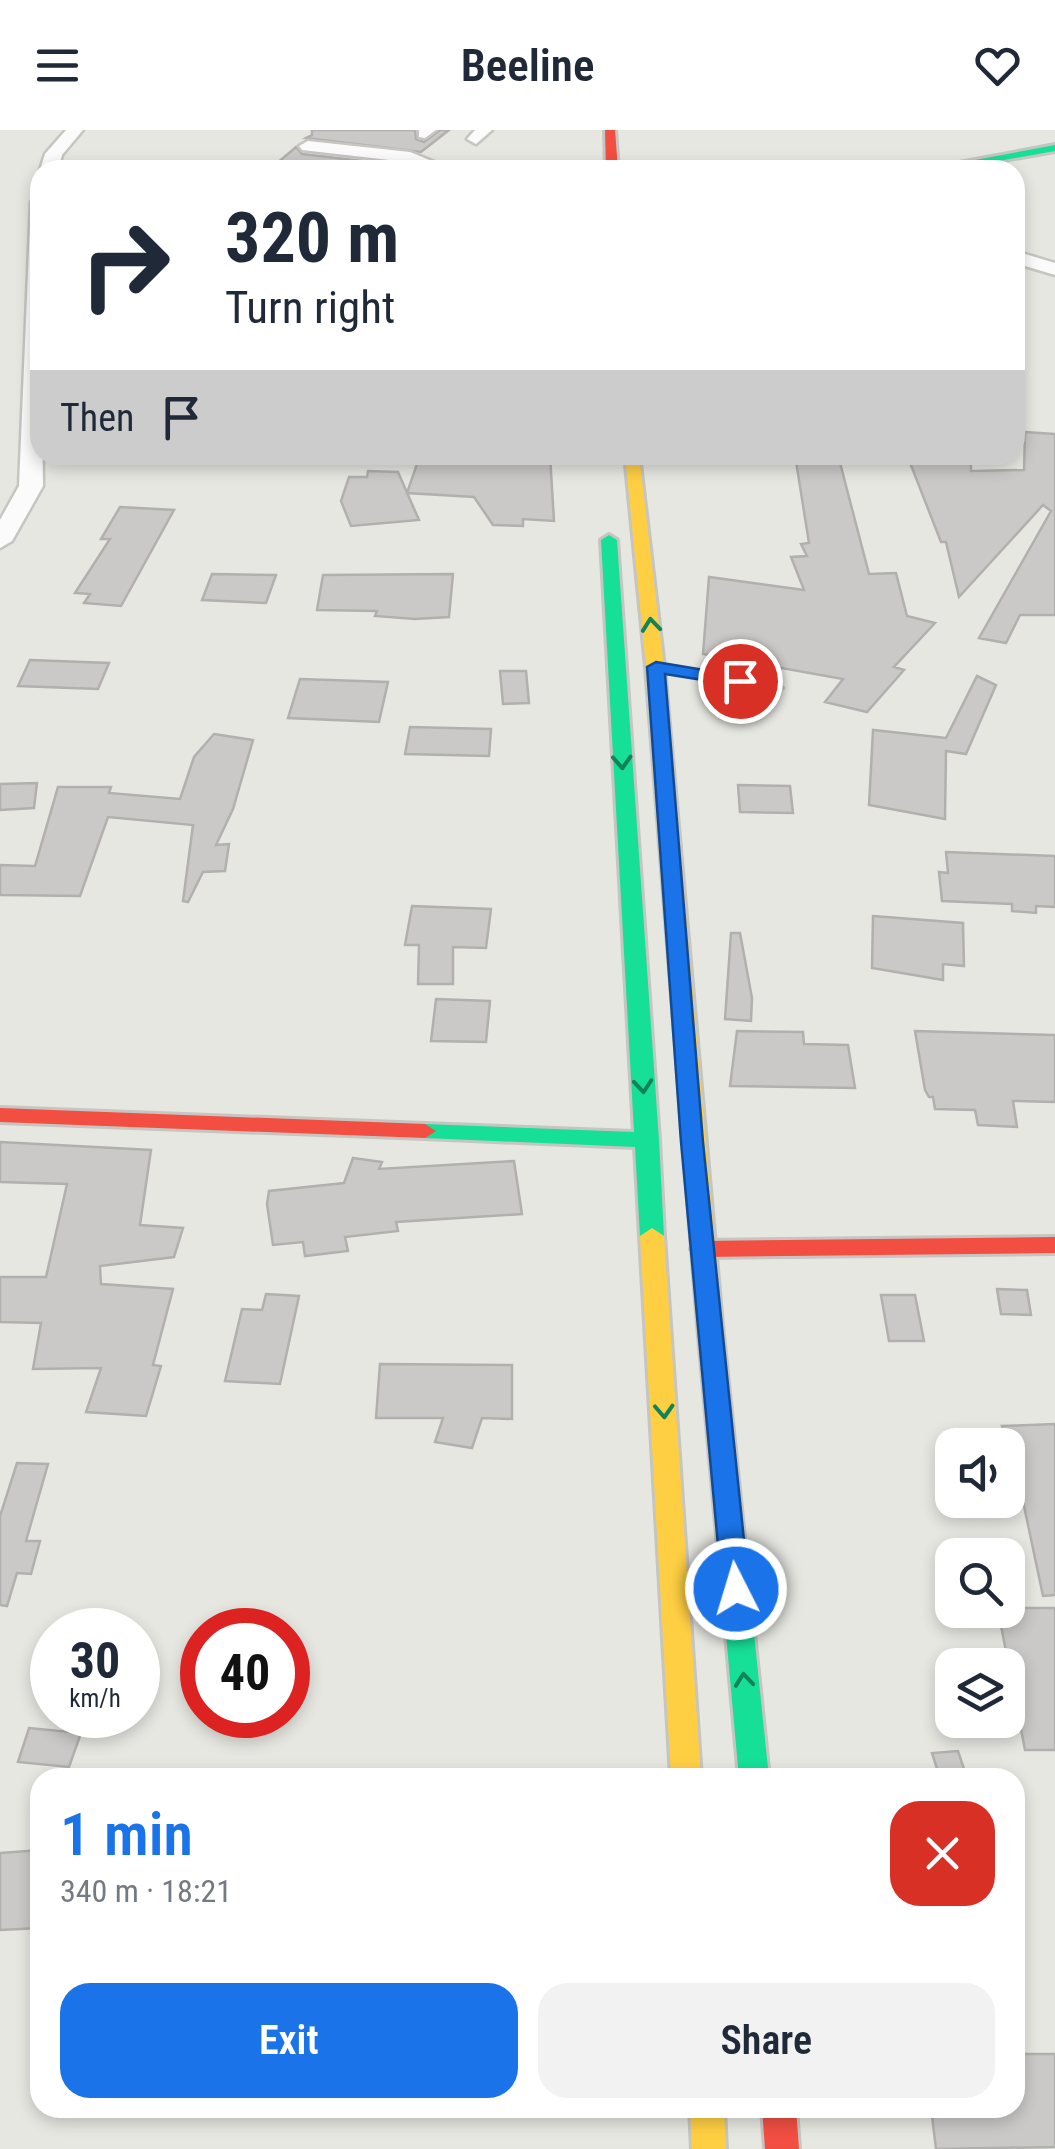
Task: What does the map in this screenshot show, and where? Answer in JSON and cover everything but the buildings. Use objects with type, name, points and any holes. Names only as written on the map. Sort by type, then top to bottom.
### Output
[{"type":"street","points":[[52,160],[75,130]]},
{"type":"street","points":[[610,130],[612,160]]},
{"type":"street","points":[[308,146],[418,160]]},
{"type":"street","points":[[986,160],[1055,148]]},
{"type":"street","points":[[1025,260],[1055,269]]},
{"type":"street","points":[[0,541],[30,486],[31,465]]},
{"type":"street","points":[[633,465],[656,667],[703,1249],[753,1768]]},
{"type":"street","points":[[608,516],[685,1768]]},
{"type":"street","points":[[627,865],[670,867]]},
{"type":"street","points":[[0,1116],[648,1140]]},
{"type":"street","points":[[703,1249],[1055,1245]]},
{"type":"street","points":[[707,2118],[709,2149]]},
{"type":"street","points":[[780,2118],[782,2149]]},
{"type":"lane","points":[[656,667],[776,688]]},
{"type":"traffic: fast","points":[[986,160],[1055,148]]},
{"type":"traffic: fast","points":[[609,540],[652,1236]]},
{"type":"traffic: fast","points":[[425,1131],[648,1140]]},
{"type":"traffic: fast","points":[[710,1325],[753,1768]]},
{"type":"traffic: slow","points":[[633,465],[655,667],[710,1325]]},
{"type":"traffic: slow","points":[[652,1236],[685,1768]]},
{"type":"traffic: slow","points":[[707,2118],[709,2149]]},
{"type":"traffic: jam","points":[[610,130],[612,160]]},
{"type":"traffic: jam","points":[[0,1115],[425,1131]]},
{"type":"traffic: jam","points":[[703,1249],[1055,1245]]},
{"type":"traffic: jam","points":[[780,2118],[782,2149]]},
{"type":"route","points":[[736,1589],[692,1142],[656,667],[740,681]]}]
